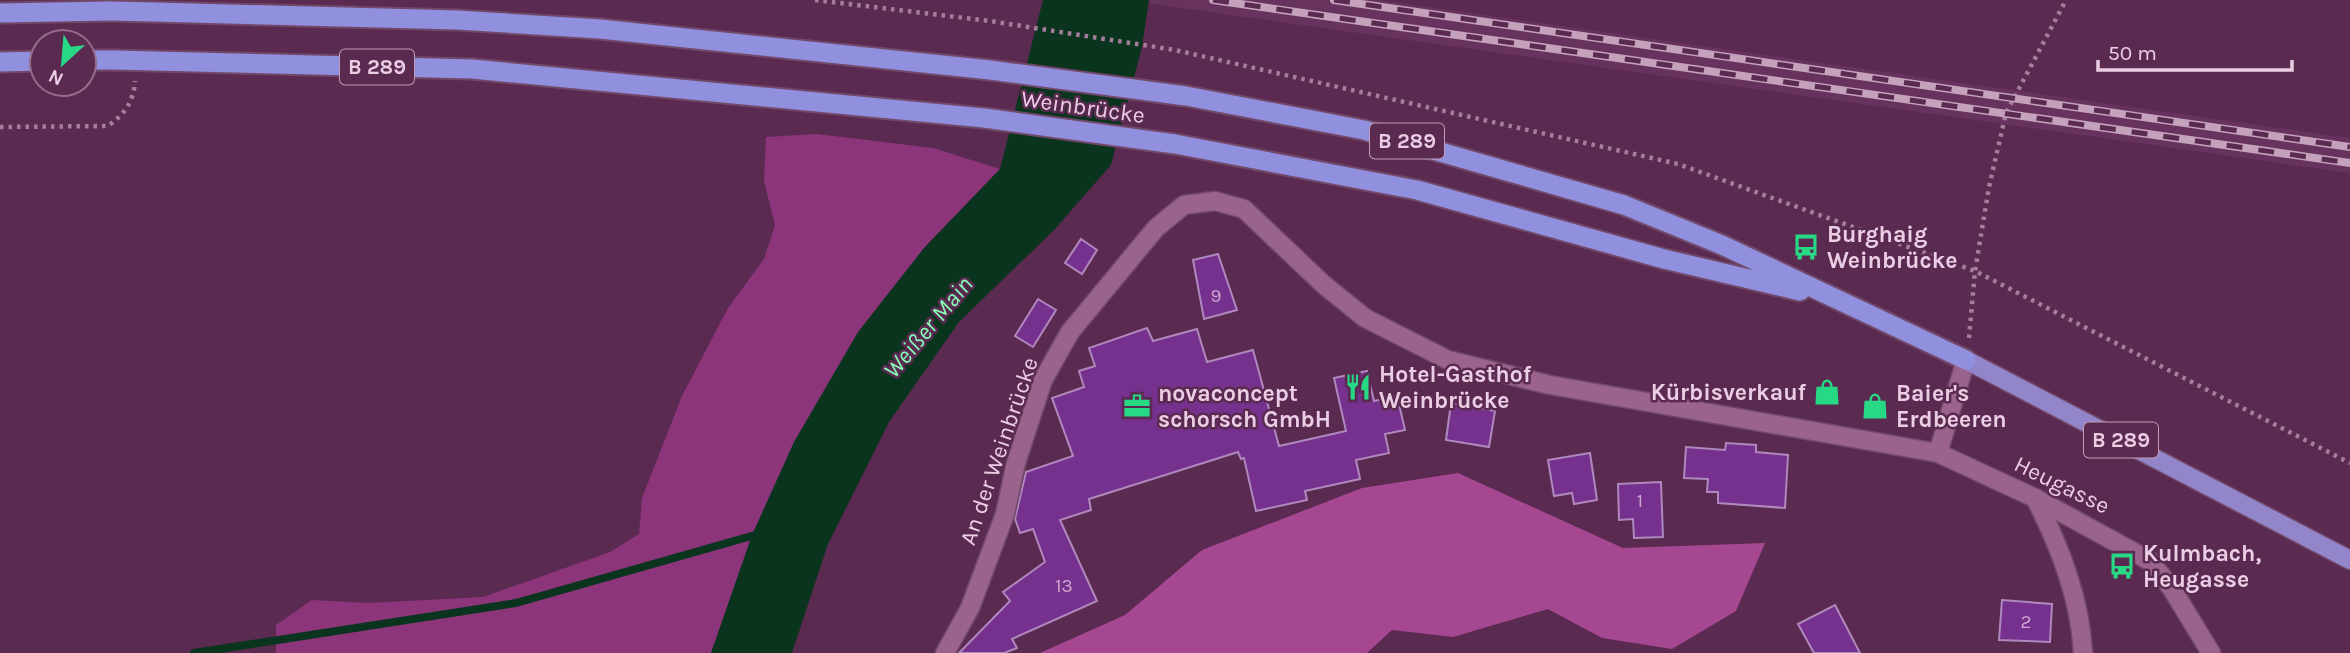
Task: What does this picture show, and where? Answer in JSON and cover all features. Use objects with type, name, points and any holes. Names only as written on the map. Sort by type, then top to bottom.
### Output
[{"type":"highway","name":"B 289","points":[[0,13],[111,11],[457,20],[600,29],[990,70],[1186,96],[1364,130],[1624,205],[1722,245],[1966,360]]},
{"type":"highway","name":"Weinbrücke","points":[[98,60],[472,69],[984,118],[1175,144],[1418,190],[1664,259],[1832,298]]},
{"type":"highway","points":[[0,62],[28,61]]},
{"type":"main road","name":"B 289","points":[[1966,360],[2350,560]]},
{"type":"street","name":"An der Weinbrücke","points":[[945,653],[970,608],[1005,514],[1016,463],[1044,380],[1070,332],[1156,228],[1184,205],[1215,201],[1244,209],[1323,284],[1365,318],[1448,359],[1550,385],[1938,453]]},
{"type":"street","points":[[1938,453],[1966,360]]},
{"type":"street","name":"Heugasse","points":[[1938,453],[2035,498],[2150,561],[2172,589],[2211,653]]},
{"type":"street","points":[[2035,498],[2053,533],[2073,588],[2083,653]]},
{"type":"path","points":[[814,0],[990,21],[1175,50],[1678,164],[1975,271],[2350,463]]},
{"type":"path","points":[[1966,360],[1975,271],[1989,187],[2006,113],[2066,0]]},
{"type":"path","points":[[0,127],[108,126],[123,116],[134,92]]},
{"type":"shaded area","points":[[1125,0],[1379,0],[2350,138],[2350,173]]},
{"type":"shaded area","points":[[817,134],[933,148],[1000,169],[924,248],[794,442],[711,653],[276,653],[276,625],[312,600],[368,603],[483,597],[610,552],[639,534],[642,498],[682,396],[728,308],[764,259],[775,225],[764,181],[766,137]]},
{"type":"shaded area","points":[[1458,473],[1623,548],[1765,543],[1736,611],[1672,649],[1602,638],[1548,609],[1453,637],[1392,630],[1367,653],[1040,653],[1125,615],[1202,550],[1362,488]]},
{"type":"water","name":"Weißer Main","points":[[1043,0],[1149,0],[1142,47],[1111,165],[1055,229],[959,322],[889,422],[828,544],[792,653],[711,653],[752,535],[794,442],[858,332],[924,248],[1000,169]]},
{"type":"building","points":[[1081,239],[1097,250],[1082,274],[1065,263]]},
{"type":"building","points":[[1218,254],[1237,310],[1204,319],[1193,260]]},
{"type":"building","points":[[1038,299],[1056,310],[1033,347],[1015,336]]},
{"type":"building","points":[[1147,328],[1153,341],[1197,329],[1207,362],[1253,350],[1279,446],[1346,431],[1334,378],[1367,371],[1374,401],[1392,397],[1399,404],[1405,430],[1385,434],[1389,453],[1356,460],[1360,479],[1305,491],[1307,500],[1256,511],[1244,458],[1241,459],[1238,452],[1089,499],[1091,510],[1060,520],[1097,601],[1012,639],[1017,648],[1004,653],[959,653],[1010,601],[1003,592],[1045,562],[1033,529],[1020,533],[1015,519],[1026,472],[1073,456],[1052,398],[1084,387],[1079,371],[1095,366],[1089,348]]},
{"type":"building","points":[[1451,403],[1495,411],[1489,447],[1446,440]]},
{"type":"building","points":[[1726,443],[1756,445],[1756,452],[1788,455],[1785,508],[1718,503],[1718,492],[1707,492],[1708,479],[1684,478],[1686,447],[1725,450]]},
{"type":"building","points":[[1590,453],[1597,500],[1574,504],[1572,493],[1554,496],[1548,460]]},
{"type":"building","points":[[1661,482],[1663,537],[1634,538],[1633,519],[1619,520],[1618,484]]},
{"type":"building","points":[[2002,600],[2052,604],[2050,642],[1999,640]]},
{"type":"building","points":[[1835,605],[1860,653],[1814,653],[1798,624]]},
{"type":"waterway","points":[[194,653],[516,603],[762,533]]},
{"type":"railway","points":[[1213,0],[2350,163]]},
{"type":"railway","points":[[1334,0],[2350,147]]},
{"type":"place","name":"Burghaig Weinbrücke","points":[[1806,247]]},
{"type":"place","name":"Hotel-Gasthof Weinbrücke","points":[[1358,387]]},
{"type":"place","name":"Kürbisverkauf","points":[[1827,392]]},
{"type":"place","name":"novaconcept schorsch GmbH","points":[[1137,406]]},
{"type":"place","name":"Baier's Erdbeeren","points":[[1875,406]]},
{"type":"place","name":"Kulmbach, Heugasse","points":[[2122,566]]}]
